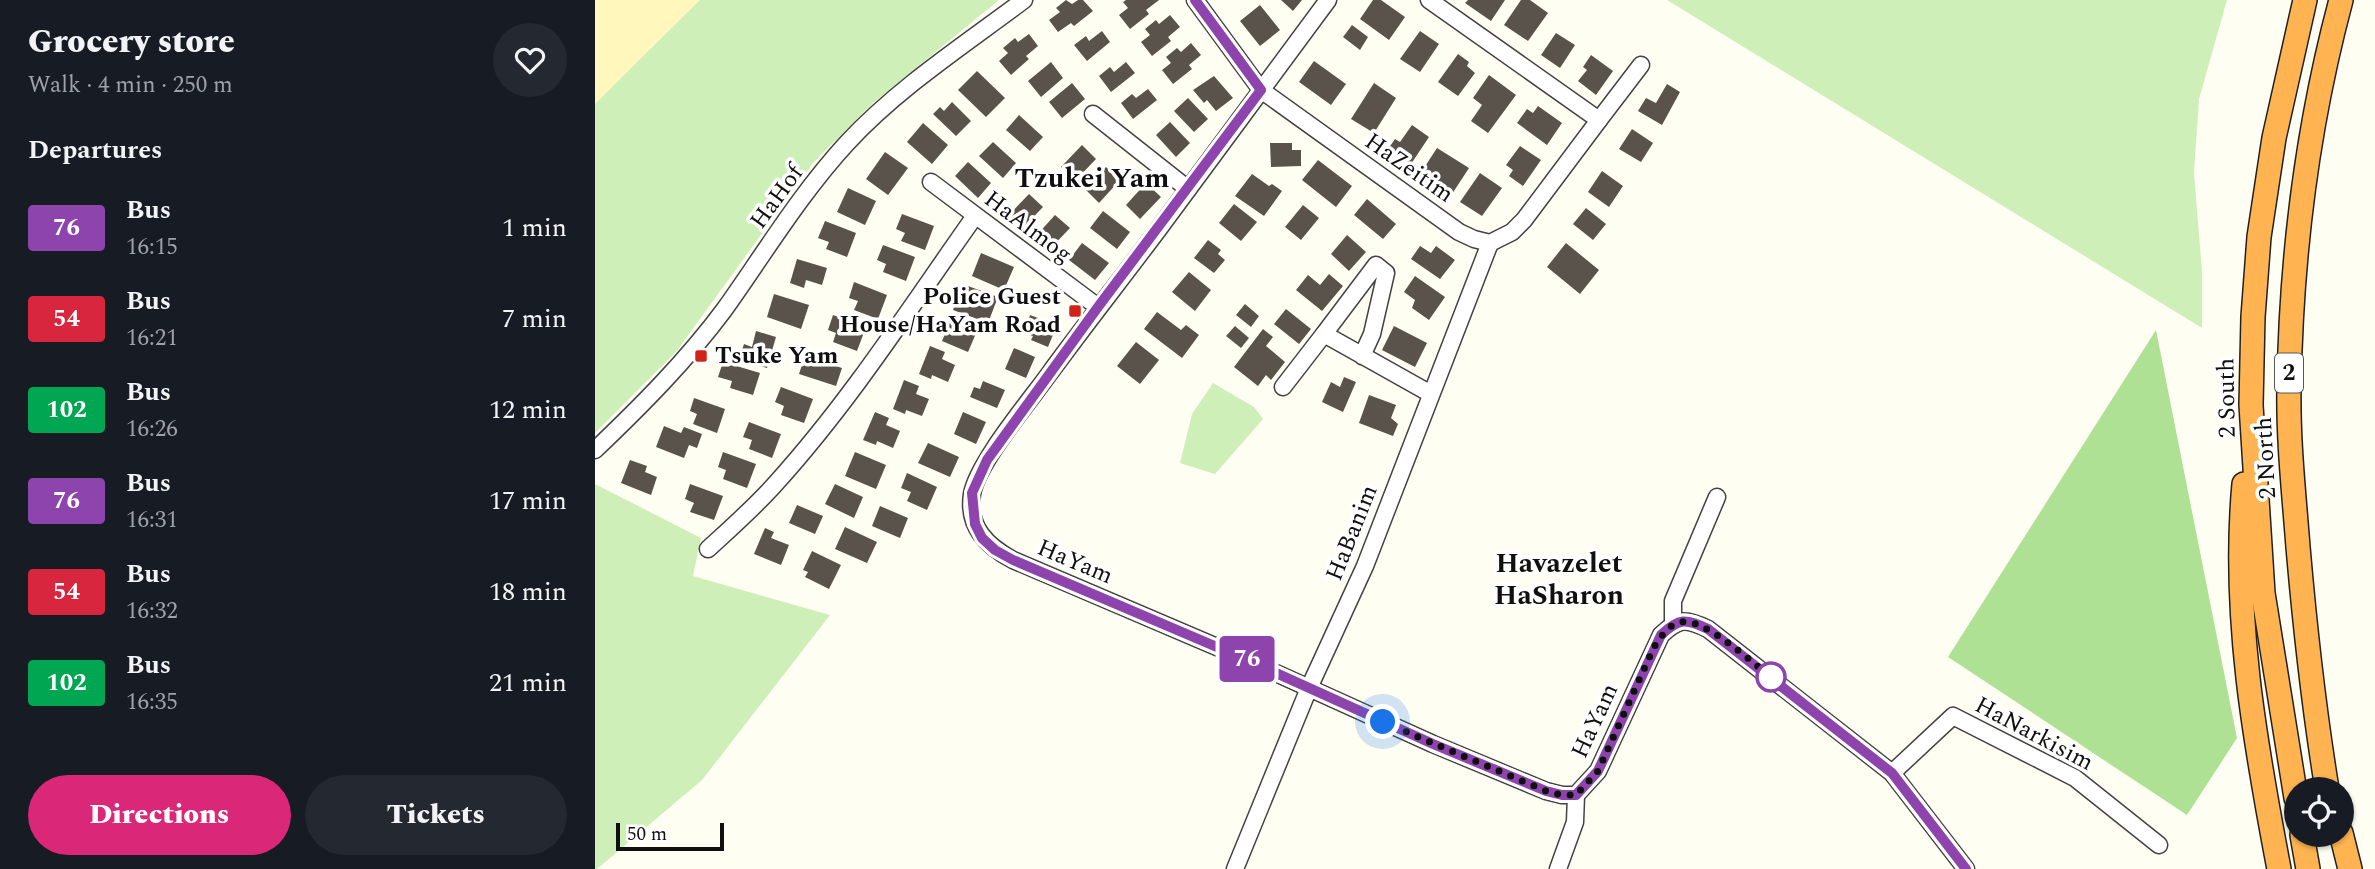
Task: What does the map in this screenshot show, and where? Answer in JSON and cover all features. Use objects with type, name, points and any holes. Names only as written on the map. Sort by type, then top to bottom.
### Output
[{"type":"highway","name":"2 South","points":[[2293,777],[2263,593],[2252,405],[2253,317],[2259,237],[2274,138],[2305,0]]},
{"type":"highway","name":"2 North","points":[[2327,777],[2321,749],[2295,512],[2289,389],[2298,230],[2307,161],[2317,98],[2341,0]]},
{"type":"highway","points":[[2252,405],[2242,507],[2241,617],[2253,714],[2279,869]]},
{"type":"highway","points":[[2304,847],[2308,869]]},
{"type":"highway","points":[[2337,847],[2340,869]]},
{"type":"highway","points":[[2344,847],[2350,869]]},
{"type":"street","name":"HaHof","points":[[595,450],[654,393],[695,346],[809,190],[847,143],[899,94],[1024,0]]},
{"type":"street","points":[[1195,0],[1261,90],[1328,0]]},
{"type":"street","points":[[1429,0],[1599,120]]},
{"type":"street","points":[[1490,243],[1512,232],[1524,220],[1641,65]]},
{"type":"street","name":"HaYam","points":[[1261,90],[987,460],[972,493],[975,524],[982,538],[995,550],[1433,744],[1546,791],[1576,795],[1598,771],[1654,647],[1661,635],[1673,624],[1673,601],[1717,497]]},
{"type":"street","name":"HaZeitim","points":[[1261,90],[1459,232],[1490,243]]},
{"type":"street","points":[[1093,114],[1188,189]]},
{"type":"street","name":"HaAlmog","points":[[932,182],[1098,307]]},
{"type":"street","points":[[708,549],[777,482],[816,436],[975,216]]},
{"type":"street","name":"HaBanim","points":[[1235,869],[1309,688],[1365,566],[1490,243]]},
{"type":"street","points":[[1283,387],[1376,265],[1387,273],[1372,334],[1362,356]]},
{"type":"street","points":[[1324,334],[1431,394]]},
{"type":"street","points":[[1673,624],[1685,621],[1708,629],[1892,773],[1966,869]]},
{"type":"street","name":"HaNarkisim","points":[[1892,773],[1953,716],[2075,778],[2159,845]]},
{"type":"street","points":[[1558,869],[1574,822],[1576,795]]},
{"type":"green space","points":[[661,0],[999,0],[872,104],[813,163],[676,352],[595,433],[595,84]]},
{"type":"green space","points":[[1667,0],[2227,0],[2199,99],[2194,173],[2202,272],[2202,328]]},
{"type":"green space","points":[[2156,330],[2237,738],[2187,815],[1948,657]]},
{"type":"green space","points":[[1213,383],[1254,407],[1263,419],[1215,474],[1180,463],[1192,414]]},
{"type":"green space","points":[[595,484],[701,538],[693,576],[830,615],[702,780],[597,869],[595,869]]},
{"type":"sand","points":[[595,0],[700,0],[595,104]]},
{"type":"building","points":[[1066,0],[1072,4],[1083,0],[1093,11],[1074,26],[1071,23],[1058,32],[1049,20],[1060,12],[1056,8]]},
{"type":"building","points":[[1159,0],[1146,10],[1149,14],[1130,29],[1119,15],[1128,8],[1123,2]]},
{"type":"building","points":[[1281,0],[1302,0],[1293,11]]},
{"type":"building","points":[[1373,0],[1381,0],[1405,17],[1389,40],[1360,19]]},
{"type":"building","points":[[1468,0],[1505,0],[1491,21],[1465,3]]},
{"type":"building","points":[[1521,0],[1530,0],[1548,13],[1528,41],[1504,25]]},
{"type":"building","points":[[1260,5],[1280,30],[1260,46],[1240,21]]},
{"type":"building","points":[[1170,15],[1180,27],[1168,37],[1171,41],[1152,56],[1141,42],[1150,35],[1145,29],[1156,20],[1159,24]]},
{"type":"building","points":[[1352,25],[1368,37],[1360,50],[1343,37]]},
{"type":"building","points":[[1102,31],[1110,42],[1087,61],[1074,45],[1086,36],[1089,41]]},
{"type":"building","points":[[1420,31],[1439,44],[1420,72],[1400,59]]},
{"type":"building","points":[[1556,33],[1575,45],[1560,68],[1541,55]]},
{"type":"building","points":[[1029,34],[1038,46],[1026,56],[1029,59],[1011,75],[999,61],[1008,53],[1003,48],[1015,38],[1018,42]]},
{"type":"building","points":[[1191,43],[1201,55],[1189,65],[1192,69],[1173,84],[1162,70],[1171,63],[1166,57],[1177,48],[1181,52]]},
{"type":"building","points":[[1458,54],[1469,62],[1467,66],[1475,73],[1458,96],[1438,82]]},
{"type":"building","points":[[1591,55],[1613,71],[1596,95],[1578,81],[1587,70],[1583,67]]},
{"type":"building","points":[[1314,61],[1346,84],[1331,105],[1299,82]]},
{"type":"building","points":[[1051,62],[1063,78],[1041,97],[1028,81]]},
{"type":"building","points":[[1126,62],[1135,73],[1111,92],[1099,76],[1110,67],[1114,72]]},
{"type":"building","points":[[977,71],[1005,98],[986,117],[958,90]]},
{"type":"building","points":[[1489,75],[1516,95],[1488,133],[1471,121],[1482,105],[1473,98]]},
{"type":"building","points":[[1214,76],[1233,98],[1216,111],[1207,100],[1204,103],[1193,90]]},
{"type":"building","points":[[1072,83],[1085,99],[1062,118],[1049,102]]},
{"type":"building","points":[[1374,83],[1396,98],[1374,133],[1351,119]]},
{"type":"building","points":[[1667,84],[1680,92],[1662,125],[1638,111],[1646,98],[1656,103]]},
{"type":"building","points":[[1148,89],[1157,100],[1133,119],[1121,103],[1132,94],[1136,98]]},
{"type":"building","points":[[1188,98],[1208,119],[1194,132],[1174,111]]},
{"type":"building","points":[[952,102],[971,121],[956,136],[933,114],[940,107],[944,111]]},
{"type":"building","points":[[1538,106],[1562,123],[1547,145],[1517,123],[1527,109],[1533,113]]},
{"type":"building","points":[[1019,115],[1043,137],[1030,151],[1006,130]]},
{"type":"building","points":[[1170,122],[1190,143],[1176,157],[1156,135]]},
{"type":"building","points":[[923,123],[948,145],[932,164],[907,142]]},
{"type":"building","points":[[1412,125],[1429,137],[1411,164],[1388,149],[1395,139],[1400,142]]},
{"type":"building","points":[[1632,129],[1653,143],[1641,162],[1619,149]]},
{"type":"building","points":[[993,142],[1016,163],[1003,178],[979,156]]},
{"type":"building","points":[[1270,143],[1292,143],[1292,150],[1301,150],[1301,166],[1271,167]]},
{"type":"building","points":[[1082,145],[1096,159],[1075,181],[1061,167]]},
{"type":"building","points":[[1520,146],[1541,160],[1523,186],[1509,176],[1513,170],[1506,165]]},
{"type":"building","points":[[1437,148],[1469,168],[1452,194],[1420,174]]},
{"type":"building","points":[[885,152],[908,168],[888,195],[866,179]]},
{"type":"building","points":[[1318,160],[1352,186],[1336,207],[1302,180]]},
{"type":"building","points":[[968,162],[991,183],[978,198],[955,176]]},
{"type":"building","points":[[1106,167],[1120,180],[1099,203],[1085,189]]},
{"type":"building","points":[[1602,171],[1623,186],[1609,207],[1588,192]]},
{"type":"building","points":[[1480,173],[1502,188],[1482,216],[1460,202]]},
{"type":"building","points":[[1252,174],[1282,191],[1264,216],[1235,196]]},
{"type":"building","points":[[1146,183],[1161,197],[1140,219],[1126,205]]},
{"type":"building","points":[[848,188],[876,201],[865,225],[837,212]]},
{"type":"building","points":[[1029,194],[1043,207],[1022,229],[1008,216]]},
{"type":"building","points":[[1367,199],[1396,224],[1383,239],[1354,215]]},
{"type":"building","points":[[1234,204],[1257,222],[1241,241],[1219,223]]},
{"type":"building","points":[[1303,205],[1319,218],[1301,240],[1285,227]]},
{"type":"building","points":[[1586,208],[1606,224],[1593,240],[1573,224]]},
{"type":"building","points":[[1103,211],[1130,232],[1117,249],[1090,228]]},
{"type":"building","points":[[902,214],[934,226],[925,250],[901,241],[905,233],[896,229]]},
{"type":"building","points":[[1055,215],[1070,228],[1049,250],[1035,237]]},
{"type":"building","points":[[825,221],[856,233],[847,257],[826,249],[829,242],[818,238]]},
{"type":"building","points":[[1347,235],[1366,252],[1349,271],[1331,254]]},
{"type":"building","points":[[1208,240],[1221,250],[1218,254],[1225,260],[1214,273],[1194,258]]},
{"type":"building","points":[[1082,243],[1109,263],[1095,280],[1069,260]]},
{"type":"building","points":[[1566,243],[1599,270],[1580,294],[1547,267]]},
{"type":"building","points":[[883,245],[915,257],[906,281],[883,272],[886,264],[877,260]]},
{"type":"building","points":[[1420,246],[1431,253],[1436,246],[1455,260],[1440,279],[1411,259]]},
{"type":"building","points":[[981,253],[1014,267],[1004,290],[972,276]]},
{"type":"building","points":[[797,259],[827,268],[822,285],[806,280],[804,288],[790,283]]},
{"type":"building","points":[[1189,272],[1211,290],[1195,311],[1172,292]]},
{"type":"building","points":[[1329,274],[1343,286],[1322,311],[1296,290],[1308,275],[1320,285]]},
{"type":"building","points":[[1415,276],[1445,297],[1429,320],[1412,308],[1415,300],[1404,292]]},
{"type":"building","points":[[854,282],[887,295],[878,319],[854,310],[858,301],[849,298]]},
{"type":"building","points":[[968,286],[998,297],[988,323],[953,310],[958,298],[963,300]]},
{"type":"building","points":[[774,294],[809,305],[801,329],[767,317]]},
{"type":"building","points":[[1245,304],[1259,316],[1251,327],[1236,315]]},
{"type":"building","points":[[1286,309],[1311,329],[1299,344],[1274,324]]},
{"type":"building","points":[[1157,312],[1181,330],[1186,325],[1199,335],[1182,358],[1144,329]]},
{"type":"building","points":[[833,315],[866,327],[857,351],[833,342],[836,333],[828,330]]},
{"type":"building","points":[[1030,315],[1057,325],[1048,347],[1031,340],[1033,336],[1024,333]]},
{"type":"building","points":[[951,320],[977,331],[968,352],[942,341]]},
{"type":"building","points":[[1235,326],[1249,338],[1241,348],[1226,336]]},
{"type":"building","points":[[1394,326],[1427,343],[1415,367],[1382,350]]},
{"type":"building","points":[[1263,329],[1273,337],[1266,346],[1285,362],[1271,380],[1266,375],[1258,386],[1234,367]]},
{"type":"building","points":[[756,331],[776,337],[767,368],[739,359],[744,344],[752,347]]},
{"type":"building","points":[[1136,342],[1159,360],[1140,384],[1117,366]]},
{"type":"building","points":[[930,346],[945,352],[942,359],[955,365],[948,382],[932,375],[931,379],[919,374]]},
{"type":"building","points":[[1014,348],[1035,357],[1026,378],[1005,369]]},
{"type":"building","points":[[805,356],[842,368],[836,386],[799,374]]},
{"type":"building","points":[[723,362],[760,373],[753,395],[730,388],[732,381],[718,377]]},
{"type":"building","points":[[1344,377],[1356,382],[1343,412],[1322,402],[1331,382],[1340,387]]},
{"type":"building","points":[[904,380],[919,386],[916,394],[929,399],[922,416],[893,409]]},
{"type":"building","points":[[983,381],[1005,390],[997,408],[970,397],[974,387],[980,389]]},
{"type":"building","points":[[781,387],[813,399],[804,423],[781,415],[784,406],[775,402]]},
{"type":"building","points":[[1369,395],[1396,405],[1391,418],[1398,424],[1393,436],[1359,423]]},
{"type":"building","points":[[694,398],[725,409],[717,433],[693,424],[697,414],[690,411]]},
{"type":"building","points":[[875,412],[889,418],[886,425],[900,431],[893,448],[877,441],[876,445],[863,440]]},
{"type":"building","points":[[963,412],[986,422],[976,444],[954,434]]},
{"type":"building","points":[[749,422],[781,434],[772,458],[749,449],[752,440],[743,437]]},
{"type":"building","points":[[664,426],[681,433],[684,427],[702,434],[697,448],[689,445],[684,458],[656,447]]},
{"type":"building","points":[[928,443],[959,457],[950,477],[918,463]]},
{"type":"building","points":[[723,452],[756,464],[747,488],[723,479],[726,470],[718,467]]},
{"type":"building","points":[[855,452],[886,465],[876,489],[845,476]]},
{"type":"building","points":[[630,460],[647,466],[645,472],[657,477],[651,495],[621,483]]},
{"type":"building","points":[[907,473],[937,487],[927,510],[907,501],[911,492],[901,488]]},
{"type":"building","points":[[690,484],[723,496],[714,520],[690,512],[694,503],[685,499]]},
{"type":"building","points":[[835,484],[863,497],[854,518],[825,504]]},
{"type":"building","points":[[797,505],[823,516],[815,534],[789,523]]},
{"type":"building","points":[[880,506],[908,518],[900,538],[872,526]]},
{"type":"building","points":[[845,527],[877,542],[867,563],[835,549]]},
{"type":"building","points":[[765,528],[774,532],[771,538],[789,545],[781,565],[754,554]]},
{"type":"building","points":[[812,551],[841,565],[829,589],[805,577],[808,572],[803,570]]},
{"type":"bus line","name":"76","points":[[1195,0],[1261,90],[987,460],[972,493],[975,524],[982,538],[995,550],[1013,560],[1058,580],[1245,659],[1433,744],[1546,791],[1562,795],[1576,795],[1598,771],[1661,635],[1673,624],[1685,621],[1696,623],[1708,629],[1776,681],[1892,773],[1966,869]]},
{"type":"place","name":"Police Guest House/HaYam Road","points":[[1075,311]]},
{"type":"place","name":"Tsuke Yam","points":[[701,356]]},
{"type":"district","name":"Tzukei Yam","points":[[1092,178]]},
{"type":"district","name":"Havazelet HaSharon","points":[[1559,579]]},
{"type":"route","points":[[1383,722],[1546,791],[1576,795],[1598,771],[1654,647],[1661,635],[1673,624],[1685,621],[1708,629],[1776,681],[1771,677]]}]
